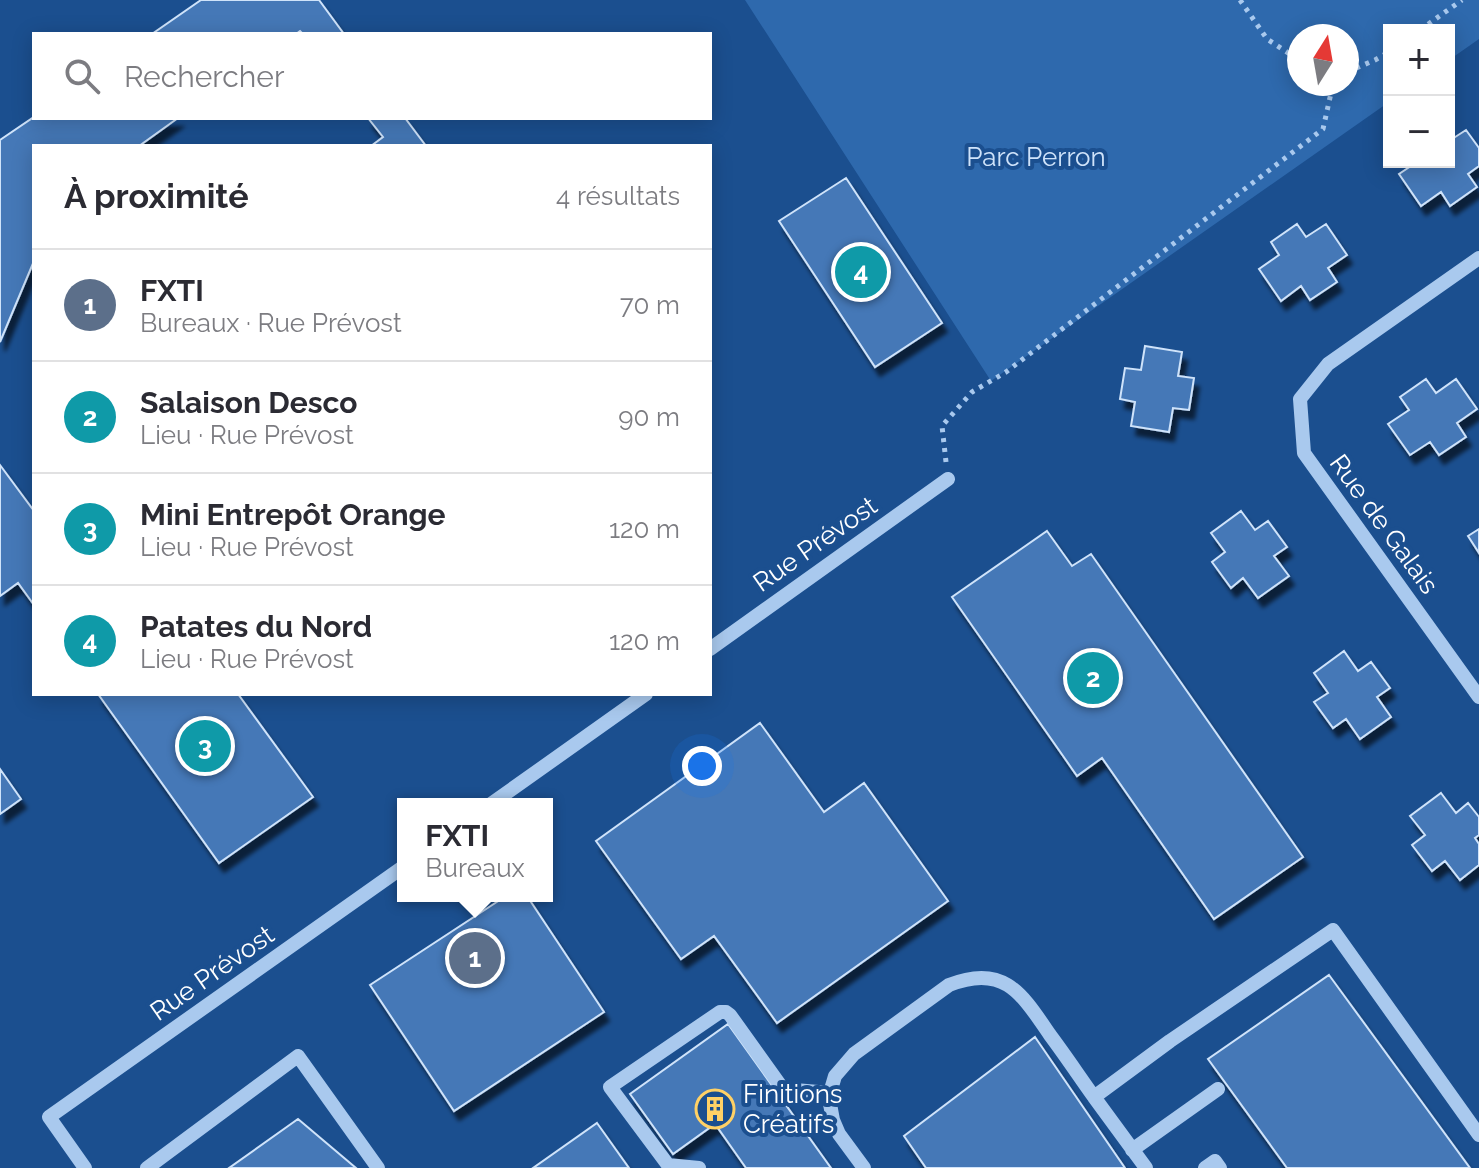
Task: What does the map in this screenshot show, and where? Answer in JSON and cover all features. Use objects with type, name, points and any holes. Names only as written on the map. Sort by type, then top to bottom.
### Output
[{"type":"street","name":"Rue de Galais","points":[[1479,258],[1328,364],[1300,399],[1304,453],[1474,679],[1479,697]]},
{"type":"street","name":"Rue Prévost","points":[[712,648],[948,479]]},
{"type":"street","points":[[499,798],[643,696]]},
{"type":"street","name":"Rue Prévost","points":[[85,1168],[49,1117],[397,871]]},
{"type":"street","points":[[1094,1097],[1333,930],[1479,1135]]},
{"type":"street","points":[[864,1168],[839,1134],[833,1120],[830,1093],[835,1076],[854,1054],[949,985],[976,976],[1000,982],[1018,991],[1146,1168]]},
{"type":"street","points":[[699,1168],[668,1165],[610,1087],[720,1012],[730,1015],[783,1089],[830,1093]]},
{"type":"street","points":[[147,1168],[298,1056],[378,1168]]},
{"type":"street","points":[[1132,1150],[1218,1089]]},
{"type":"street","points":[[1205,1168],[1215,1161],[1220,1168]]},
{"type":"path","points":[[1240,0],[1267,39],[1287,52]]},
{"type":"path","points":[[1428,24],[1462,0]]},
{"type":"path","points":[[1359,67],[1383,55]]},
{"type":"path","points":[[948,479],[942,426],[972,392],[1006,372],[1323,129],[1330,96]]},
{"type":"green space","name":"Parc Perron","points":[[745,0],[1479,0],[1479,39],[1455,56],[1455,24],[1383,24],[1383,106],[991,381]]},
{"type":"building","points":[[201,0],[319,0],[343,32],[300,31],[155,32]]},
{"type":"building","points":[[32,118],[175,120],[142,144],[32,144],[32,266],[0,342],[0,140]]},
{"type":"building","points":[[370,120],[406,120],[424,144],[374,144],[383,137]]},
{"type":"building","points":[[1466,130],[1479,148],[1479,166],[1468,174],[1477,187],[1450,206],[1441,192],[1421,206],[1399,174],[1408,168],[1455,168],[1455,137]]},
{"type":"building","points":[[846,178],[942,323],[875,367],[779,221]]},
{"type":"building","points":[[1297,224],[1306,237],[1326,224],[1347,255],[1328,268],[1337,282],[1310,300],[1301,286],[1281,301],[1259,269],[1279,255],[1271,242]]},
{"type":"building","points":[[1145,346],[1182,352],[1178,376],[1194,378],[1189,410],[1173,408],[1169,432],[1131,426],[1135,402],[1120,399],[1125,368],[1141,370]]},
{"type":"building","points":[[1426,379],[1436,393],[1456,379],[1477,409],[1457,423],[1466,437],[1439,455],[1430,442],[1410,455],[1388,424],[1409,410],[1400,397]]},
{"type":"building","points":[[0,465],[32,508],[32,602],[18,583],[0,596]]},
{"type":"building","points":[[1241,511],[1255,530],[1268,521],[1287,547],[1274,556],[1289,576],[1258,598],[1243,578],[1231,588],[1212,562],[1225,552],[1211,533]]},
{"type":"building","points":[[1479,529],[1479,553],[1468,536]]},
{"type":"building","points":[[1047,531],[1072,566],[1091,554],[1303,857],[1214,919],[1102,758],[1077,776],[952,597]]},
{"type":"building","points":[[1344,651],[1358,671],[1371,662],[1390,688],[1377,697],[1391,717],[1360,739],[1346,719],[1333,728],[1314,702],[1328,693],[1314,673]]},
{"type":"building","points":[[99,696],[239,696],[313,797],[219,863]]},
{"type":"building","points":[[760,723],[824,812],[864,783],[948,901],[777,1023],[714,936],[681,959],[596,841]]},
{"type":"building","points":[[0,769],[21,799],[0,814]]},
{"type":"building","points":[[1441,793],[1456,813],[1468,803],[1479,817],[1479,835],[1475,838],[1479,844],[1479,865],[1460,880],[1445,861],[1432,871],[1412,845],[1425,835],[1410,816]]},
{"type":"building","points":[[497,902],[531,902],[604,1012],[454,1111],[370,985]]},
{"type":"building","points":[[1329,975],[1470,1168],[1287,1168],[1208,1059]]},
{"type":"building","name":"Finitions Créatifs","points":[[728,1024],[831,1168],[746,1168],[715,1124],[673,1154],[630,1094]]},
{"type":"building","points":[[1035,1037],[1125,1168],[926,1168],[904,1136]]},
{"type":"building","points":[[298,1119],[356,1168],[229,1168]]},
{"type":"building","points":[[597,1123],[629,1168],[533,1168]]},
{"type":"place","name":"Patates du Nord","points":[[861,272]]},
{"type":"place","name":"Salaison Desco","points":[[1093,678]]},
{"type":"place","name":"Mini Entrepôt Orange","points":[[205,746]]},
{"type":"place","name":"FXTI","points":[[475,958]]},
{"type":"place","name":"Finitions Créatifs","points":[[715,1109]]}]
